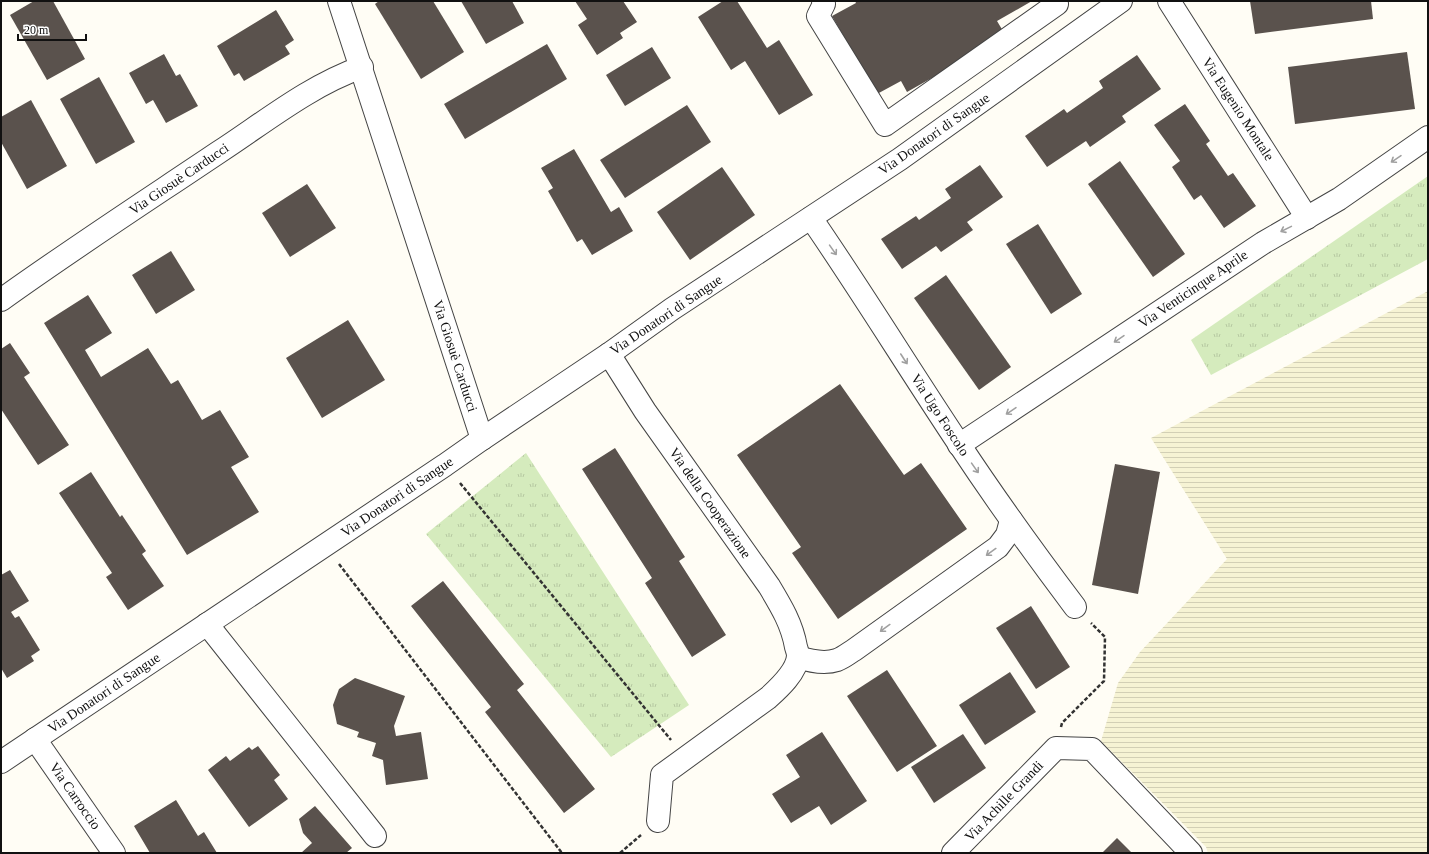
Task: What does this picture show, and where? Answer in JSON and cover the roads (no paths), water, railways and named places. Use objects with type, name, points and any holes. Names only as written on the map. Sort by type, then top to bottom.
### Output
[{"type":"street","name":"Via Giosuè Carducci","points":[[339,1],[362,67],[482,439]]},
{"type":"street","points":[[822,1],[824,4],[818,16],[885,125],[1057,4],[1055,1]]},
{"type":"street","name":"Via Donatori di Sangue","points":[[1,762],[446,465],[482,439],[609,354],[672,309],[900,159],[1121,1]]},
{"type":"street","name":"Via Eugenio Montale","points":[[1169,1],[1308,218]]},
{"type":"street","name":"Via Giosuè Carducci","points":[[1,300],[309,92],[341,74],[362,67]]},
{"type":"street","name":"Via Venticinque Aprile","points":[[959,445],[1263,242],[1308,218],[1338,199],[1428,137]]},
{"type":"street","name":"Via Ugo Foscolo","points":[[811,218],[841,261],[959,445],[1011,520],[1075,607]]},
{"type":"street","name":"Via della Cooperazione","points":[[609,354],[645,411],[769,586],[785,613],[794,636],[798,657]]},
{"type":"street","points":[[658,821],[662,774],[768,698],[783,685],[793,671],[798,657],[810,661],[823,662],[838,660],[854,650],[998,547],[1007,535],[1011,520]]},
{"type":"street","points":[[207,624],[375,836]]},
{"type":"street","name":"Via Carroccio","points":[[35,739],[114,853]]},
{"type":"street","name":"Via Achille Grandi","points":[[953,853],[1056,748],[1092,749],[1190,853]]}]
